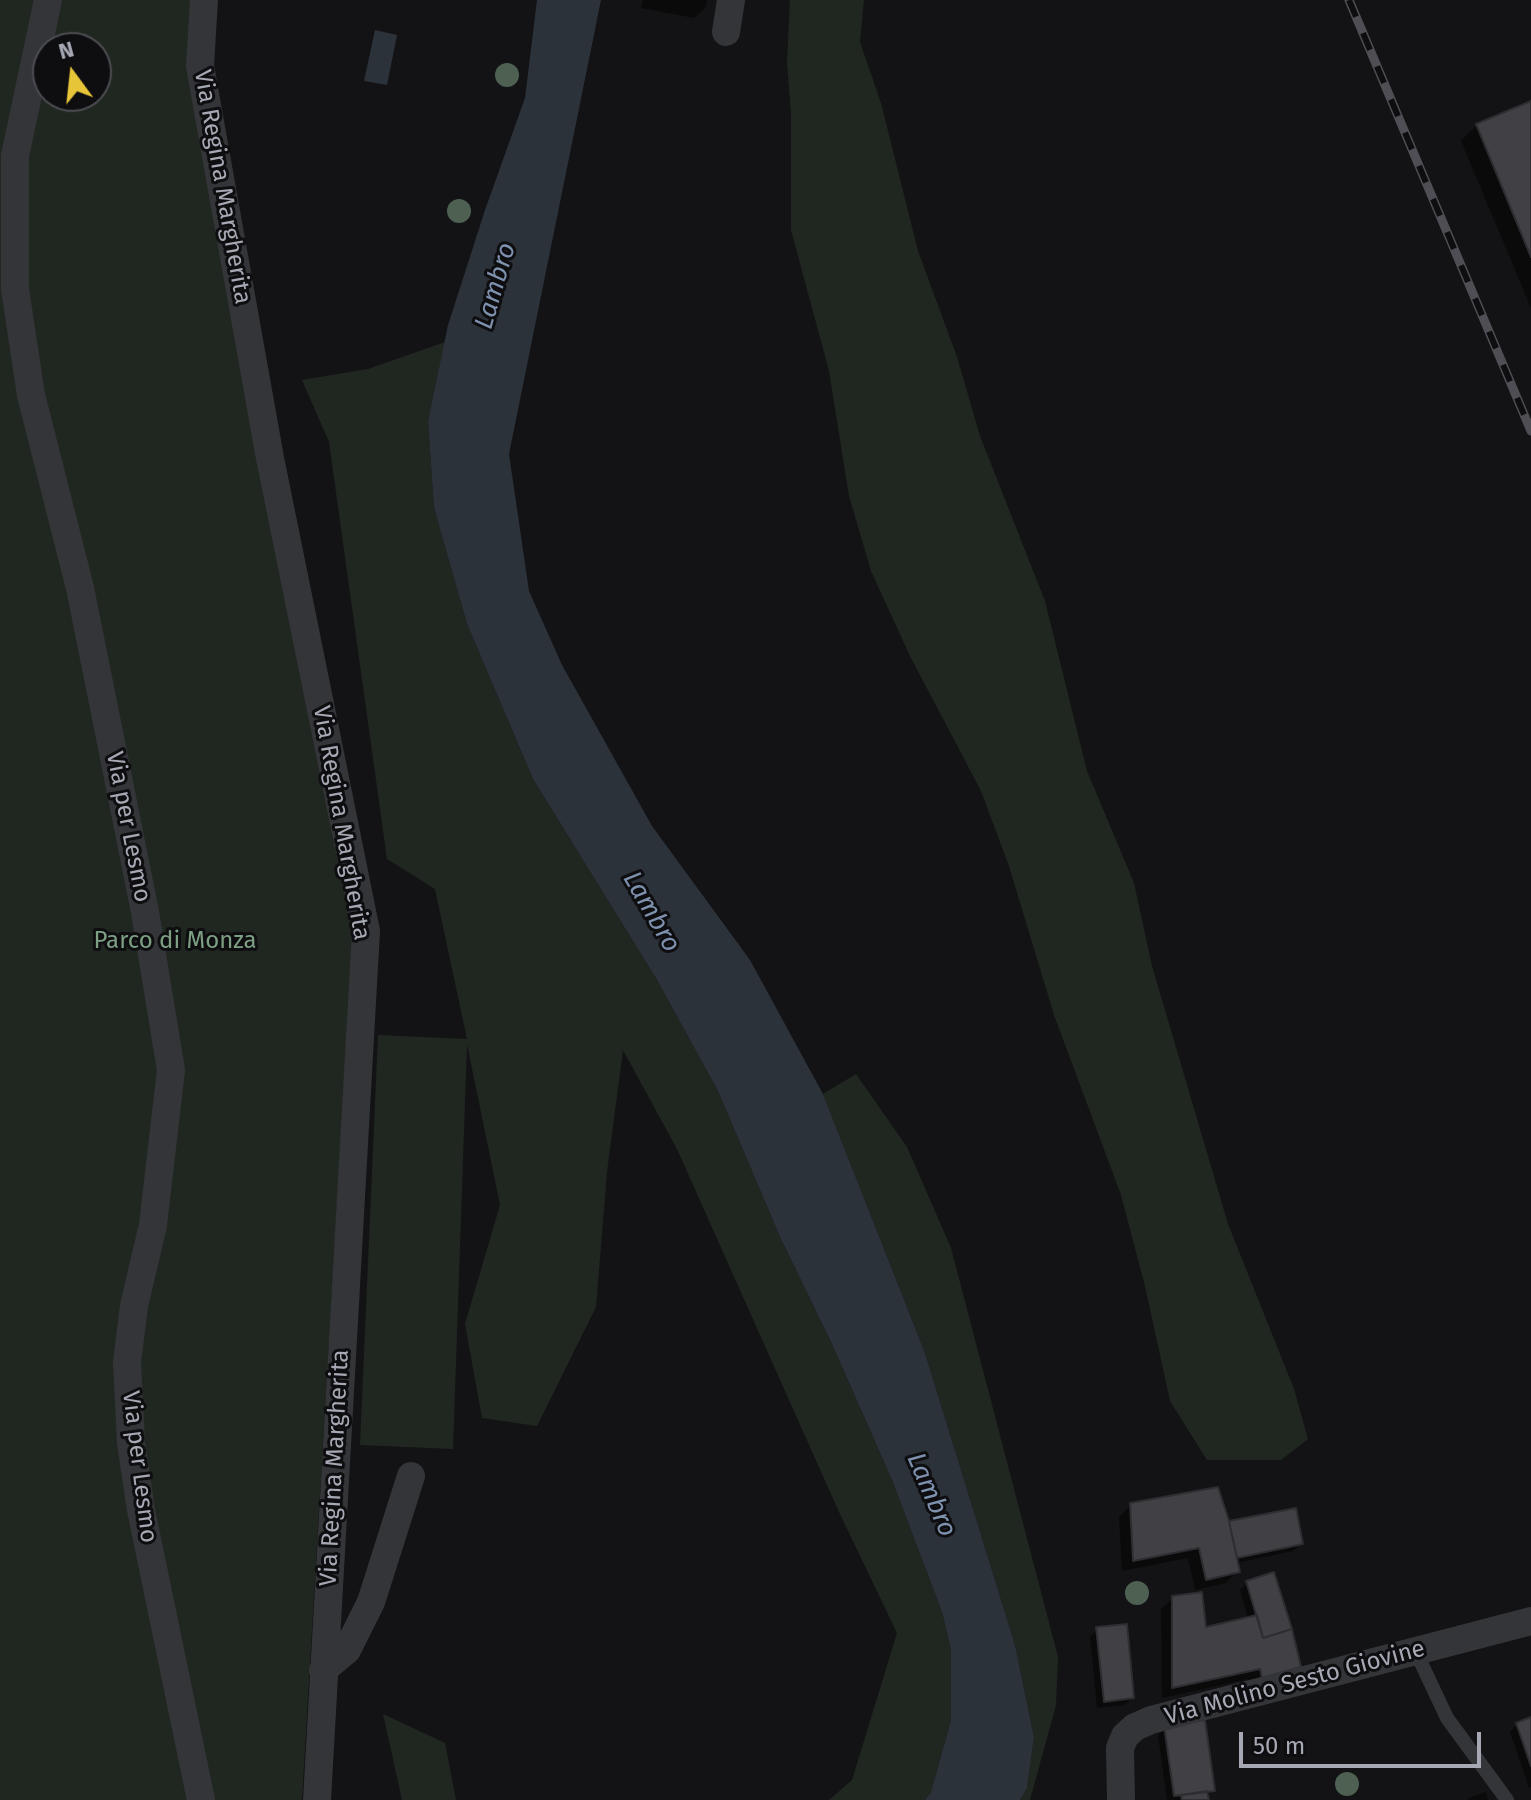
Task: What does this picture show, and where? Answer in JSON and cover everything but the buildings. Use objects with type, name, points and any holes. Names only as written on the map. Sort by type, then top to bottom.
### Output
[{"type":"street","name":"Via per Lesmo","points":[[48,0],[15,156],[15,289],[31,395],[80,588],[142,897],[171,1070],[153,1225],[134,1306],[127,1362],[131,1443],[141,1510],[201,1800]]},
{"type":"street","name":"Via Regina Margherita","points":[[204,0],[200,66],[270,458],[366,931],[317,1800]]},
{"type":"street","points":[[726,32],[731,0]]},
{"type":"street","points":[[323,1670],[347,1650],[371,1602],[411,1476]]},
{"type":"street","name":"Via Molino Sesto Giovine","points":[[1121,1800],[1120,1748],[1125,1736],[1135,1727],[1151,1720],[1531,1621]]},
{"type":"lane","points":[[1416,1652],[1447,1718],[1507,1800]]},
{"type":"green space","name":"Parco di Monza","points":[[0,0],[193,0],[353,933],[302,1800],[0,1800]]},
{"type":"green space","points":[[790,0],[864,0],[860,42],[881,103],[918,251],[957,357],[980,436],[1045,601],[1087,771],[1134,883],[1152,966],[1228,1224],[1294,1389],[1308,1439],[1281,1460],[1207,1460],[1170,1401],[1121,1195],[1054,1015],[1009,866],[981,791],[910,656],[871,571],[849,496],[829,371],[791,230],[791,114],[787,62]]},
{"type":"green space","points":[[445,342],[428,421],[434,508],[467,624],[533,779],[657,980],[718,1091],[780,1237],[892,1480],[942,1612],[951,1650],[951,1720],[931,1792],[925,1800],[829,1800],[852,1780],[897,1633],[839,1512],[677,1149],[623,1050],[607,1172],[596,1307],[537,1426],[482,1418],[465,1324],[500,1205],[467,1044],[453,1449],[360,1445],[378,1035],[467,1039],[435,889],[387,859],[329,442],[302,380],[368,369]]},
{"type":"green space","points":[[856,1074],[907,1147],[951,1248],[1058,1657],[1056,1705],[1030,1800],[1020,1800],[1027,1787],[1034,1737],[1015,1645],[925,1353],[823,1094]]},
{"type":"green space","points":[[383,1714],[445,1743],[456,1800],[402,1800]]},
{"type":"water","name":"Lambro","points":[[537,0],[601,0],[509,454],[529,591],[562,665],[652,826],[750,960],[823,1094],[925,1353],[1015,1645],[1034,1737],[1027,1788],[1020,1800],[925,1800],[931,1792],[951,1720],[951,1650],[942,1612],[892,1480],[780,1237],[718,1091],[657,980],[533,779],[467,624],[434,508],[428,421],[448,325],[525,98]]},
{"type":"water","points":[[375,30],[397,35],[387,85],[364,81]]},
{"type":"railway","points":[[1349,0],[1531,431]]}]
